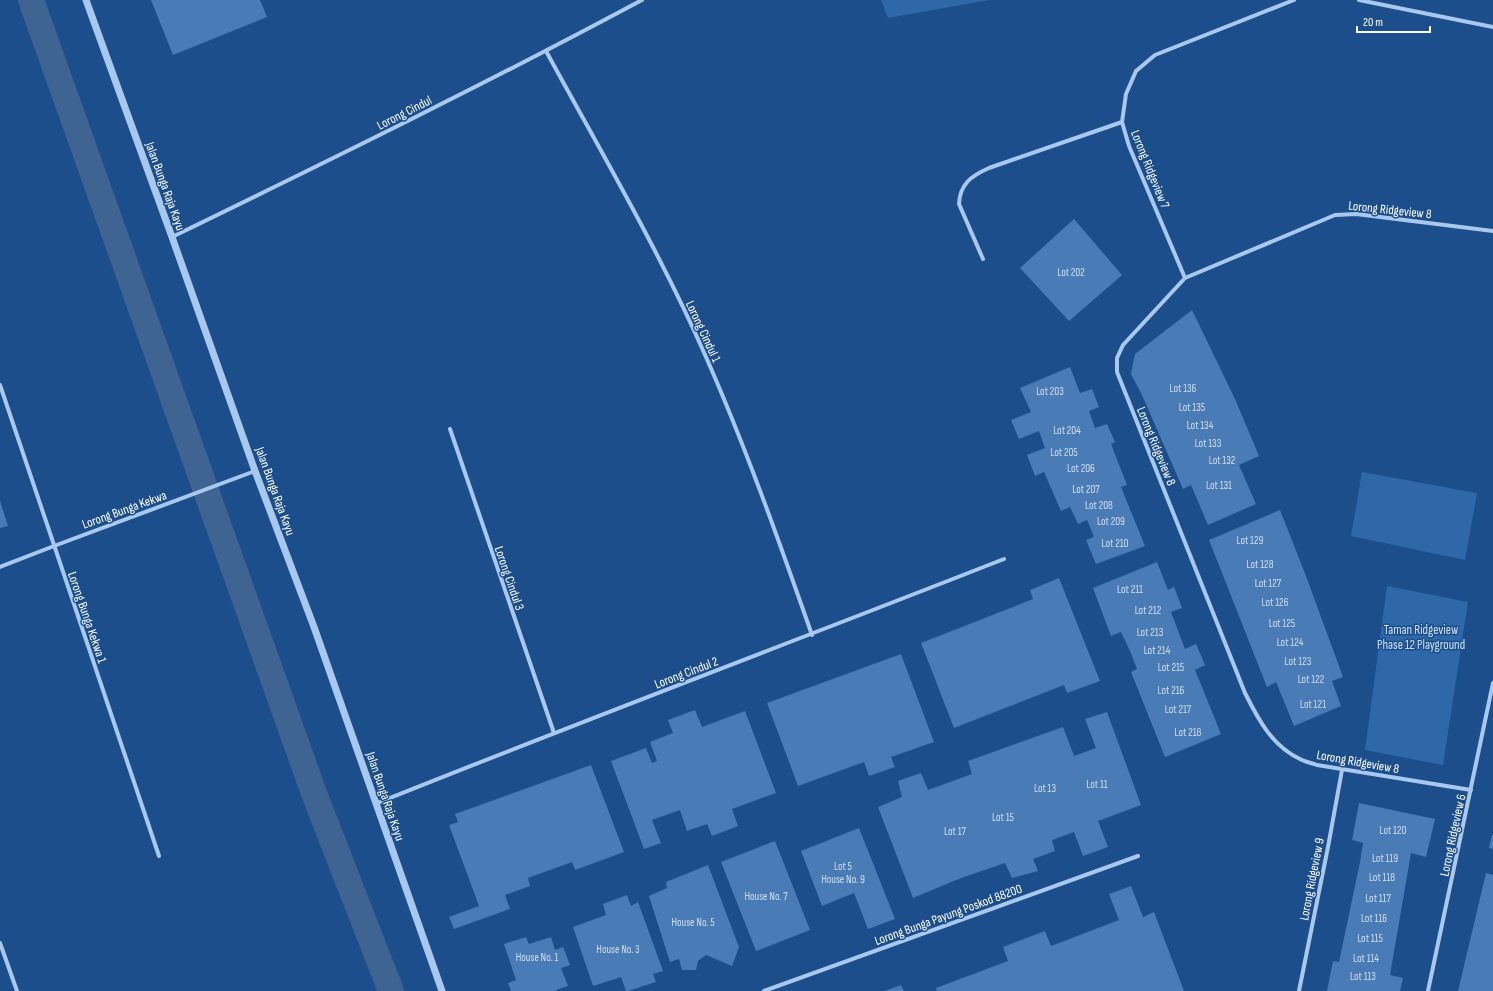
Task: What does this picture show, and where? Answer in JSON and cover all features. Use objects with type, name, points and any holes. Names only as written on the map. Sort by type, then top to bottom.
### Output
[{"type":"street","name":"Jalan Bunga Raja Kayu","points":[[86,0],[255,471],[314,627],[442,991]]},
{"type":"street","name":"Lorong Cindul","points":[[172,237],[354,148],[546,51],[642,0]]},
{"type":"street","name":"Lorong Ridgeview 7","points":[[1185,278],[1129,146],[1122,122],[1126,94],[1136,71],[1155,54],[1294,0]]},
{"type":"street","points":[[1359,0],[1493,27]]},
{"type":"street","name":"Lorong Cindul 1","points":[[546,51],[656,252],[706,356],[748,457],[812,635]]},
{"type":"street","points":[[983,259],[958,204],[959,195],[965,184],[975,174],[1122,122]]},
{"type":"street","name":"Lorong Ridgeview 8","points":[[1471,790],[1318,765],[1300,759],[1284,749],[1270,735],[1258,718],[1245,693],[1117,372],[1116,358],[1123,345],[1185,278],[1335,215],[1356,214],[1493,231]]},
{"type":"street","name":"Lorong Bunga Kekwa 1","points":[[0,385],[159,856]]},
{"type":"street","name":"Lorong Cindul 3","points":[[450,429],[554,733]]},
{"type":"street","name":"Lorong Bunga Kekwa","points":[[0,567],[255,471]]},
{"type":"street","name":"Lorong Cindul 2","points":[[375,804],[1004,559]]},
{"type":"street","name":"Lorong Ridgeview 6","points":[[1428,991],[1493,683]]},
{"type":"street","name":"Lorong Ridgeview 9","points":[[1299,991],[1342,770]]},
{"type":"street","name":"Lorong Bunga Payung Poskod 88200","points":[[764,991],[1138,856]]},
{"type":"street","points":[[0,943],[17,991]]},
{"type":"green space","points":[[881,0],[989,0],[888,18]]},
{"type":"green space","points":[[1362,472],[1477,493],[1465,560],[1351,536]]},
{"type":"green space","name":"Taman Ridgeview Phase 12 Playground","points":[[1387,586],[1468,602],[1443,765],[1365,750]]},
{"type":"building","points":[[151,0],[260,0],[267,17],[173,55]]},
{"type":"building","points":[[1074,219],[1122,275],[1069,321],[1020,268]]},
{"type":"building","points":[[1192,310],[1235,399],[1259,456],[1239,465],[1256,504],[1208,525],[1191,485],[1183,489],[1142,395],[1131,374],[1135,354]]},
{"type":"building","points":[[1070,367],[1080,393],[1092,389],[1099,407],[1089,411],[1095,428],[1107,424],[1115,442],[1111,444],[1127,485],[1121,487],[1145,546],[1096,564],[1086,540],[1094,537],[1087,520],[1078,524],[1070,507],[1061,511],[1044,472],[1035,476],[1027,455],[1045,448],[1039,431],[1019,439],[1011,420],[1031,412],[1020,388]]},
{"type":"building","points":[[0,501],[8,526],[0,528]]},
{"type":"building","points":[[1280,510],[1343,677],[1332,681],[1341,706],[1294,726],[1276,682],[1267,687],[1209,540]]},
{"type":"building","points":[[1157,562],[1168,590],[1174,587],[1182,608],[1171,612],[1185,649],[1196,644],[1205,665],[1195,670],[1221,734],[1165,757],[1131,672],[1137,669],[1130,651],[1121,632],[1111,636],[1093,588]]},
{"type":"building","points":[[1059,578],[1100,681],[1067,693],[1064,685],[954,728],[921,643],[1033,599],[1030,590]]},
{"type":"building","points":[[901,654],[934,742],[891,757],[895,767],[869,776],[864,762],[798,786],[767,703]]},
{"type":"building","points":[[695,710],[702,727],[745,711],[776,793],[732,809],[738,826],[712,836],[707,824],[687,831],[680,810],[652,820],[661,843],[644,849],[611,761],[646,748],[652,763],[657,761],[650,742],[673,733],[668,720]]},
{"type":"building","points":[[1107,712],[1141,805],[1098,821],[1108,847],[1083,856],[1074,832],[1052,840],[1055,851],[1033,859],[1038,871],[1012,878],[1005,863],[961,878],[913,898],[878,807],[902,797],[898,781],[921,773],[928,790],[972,774],[968,761],[1063,727],[1074,756],[1096,748],[1085,719]]},
{"type":"building","points":[[591,765],[624,852],[575,870],[572,862],[528,878],[530,886],[505,895],[510,909],[454,929],[449,917],[479,906],[449,825],[458,822],[455,814]]},
{"type":"building","points":[[1359,803],[1435,819],[1426,857],[1411,853],[1390,975],[1403,978],[1400,991],[1327,991],[1333,961],[1339,962],[1360,862],[1363,843],[1352,840]]},
{"type":"building","points":[[859,828],[895,919],[868,929],[854,893],[822,906],[801,851]]},
{"type":"building","points":[[1493,835],[1493,849],[1489,848]]},
{"type":"building","points":[[775,841],[810,930],[756,951],[721,862]]},
{"type":"building","points":[[708,865],[739,947],[732,966],[706,955],[698,961],[696,970],[682,970],[679,959],[670,962],[649,896],[667,888],[666,882]]},
{"type":"building","points":[[1486,873],[1493,875],[1493,991],[1458,991]]},
{"type":"building","points":[[1131,886],[1143,917],[1154,912],[1184,991],[937,991],[936,988],[1008,961],[1003,947],[1045,931],[1051,946],[1119,920],[1109,894]]},
{"type":"building","points":[[627,895],[631,906],[638,902],[663,971],[653,974],[656,982],[628,991],[626,991],[621,977],[593,986],[573,927],[606,915],[603,904]]},
{"type":"building","points":[[526,937],[529,944],[551,937],[555,950],[563,947],[570,965],[561,968],[568,986],[556,990],[557,991],[511,991],[508,983],[516,980],[504,944]]},
{"type":"building","points":[[901,985],[904,991],[885,991]]},
{"type":"waterway","points":[[31,0],[315,796],[391,991]]}]
